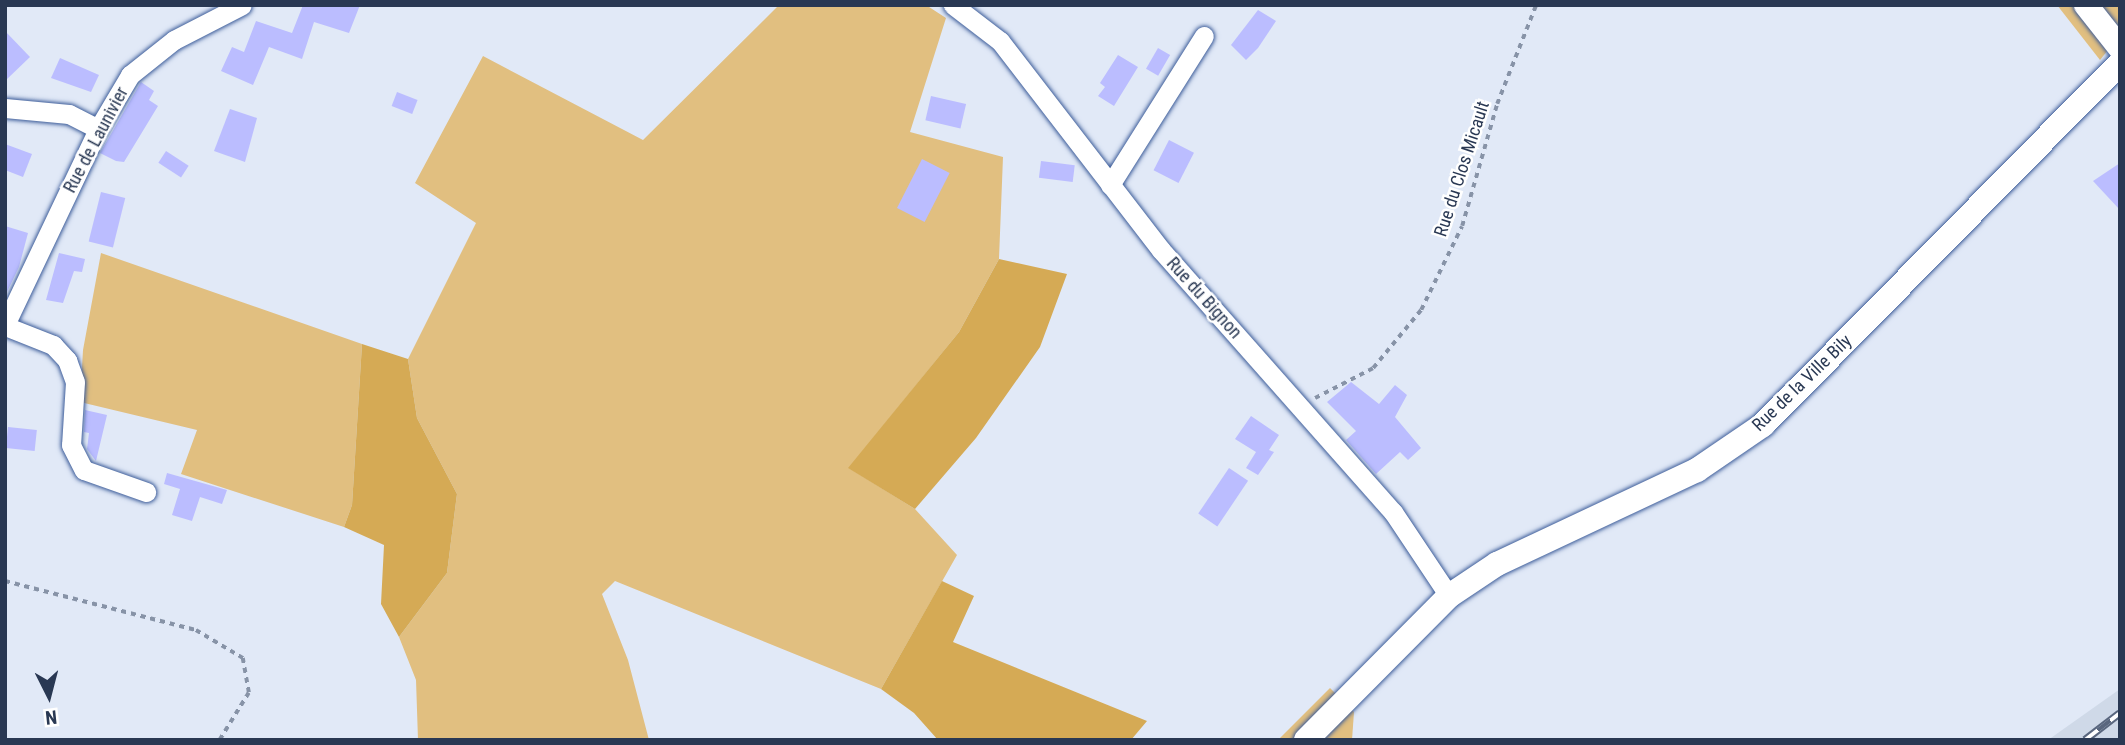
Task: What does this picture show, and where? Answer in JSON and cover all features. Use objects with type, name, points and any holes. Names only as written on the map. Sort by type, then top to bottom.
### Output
[{"type":"street","name":"Rue de Launivier","points":[[5,325],[98,129],[131,75],[174,40],[242,5]]},
{"type":"street","name":"Rue du Bignon","points":[[953,5],[1000,41],[1161,250],[1393,512],[1449,596]]},
{"type":"street","points":[[2085,5],[2120,48]]},
{"type":"street","points":[[1110,185],[1203,36]]},
{"type":"street","name":"Rue de la Ville Bily","points":[[1306,740],[1449,596],[1497,564],[1697,470],[1763,425],[2120,63]]},
{"type":"street","points":[[5,108],[69,114],[98,129]]},
{"type":"street","points":[[5,325],[53,345],[67,360],[75,382],[71,445],[84,470],[145,492]]},
{"type":"path","name":"Rue du Clos Micault","points":[[1301,405],[1373,368],[1421,310],[1462,226],[1497,104],[1536,5]]},
{"type":"path","points":[[5,581],[196,630],[243,658],[249,693],[220,740]]},
{"type":"shaded area","points":[[779,5],[926,5],[946,18],[910,132],[1003,157],[999,259],[959,332],[849,468],[915,509],[957,555],[881,689],[615,581],[602,594],[628,660],[649,740],[418,740],[416,680],[399,637],[447,573],[457,494],[417,418],[408,359],[476,223],[415,183],[483,56],[643,140]]},
{"type":"shaded area","points":[[2057,5],[2120,5],[2120,35],[2100,60]]},
{"type":"shaded area","points":[[101,253],[362,344],[352,505],[344,527],[181,474],[197,430],[80,402],[83,350]]},
{"type":"shaded area","points":[[999,259],[1067,274],[1040,347],[976,438],[915,509],[848,468],[959,332]]},
{"type":"shaded area","points":[[362,344],[408,359],[417,418],[457,494],[447,573],[399,637],[381,604],[384,545],[344,527],[352,505]]},
{"type":"shaded area","points":[[942,581],[974,596],[953,642],[1147,721],[1131,740],[938,740],[914,713],[881,689]]},
{"type":"shaded area","points":[[1330,688],[1354,712],[1352,740],[1278,740]]},
{"type":"shaded area","points":[[2120,689],[2120,740],[2048,740]]},
{"type":"building","points":[[303,5],[360,5],[349,33],[314,22],[302,59],[269,47],[253,85],[221,71],[232,47],[244,52],[256,21],[292,33]]},
{"type":"building","points":[[1258,10],[1276,21],[1258,48],[1246,60],[1231,45]]},
{"type":"building","points":[[5,31],[30,57],[5,81]]},
{"type":"building","points":[[1158,48],[1170,55],[1158,76],[1146,69]]},
{"type":"building","points":[[1118,55],[1138,67],[1114,106],[1098,96],[1105,87],[1100,83]]},
{"type":"building","points":[[60,58],[99,75],[91,92],[51,78]]},
{"type":"building","points":[[141,82],[154,91],[149,100],[158,106],[124,162],[116,161],[100,153]]},
{"type":"building","points":[[397,92],[418,100],[412,114],[392,106]]},
{"type":"building","points":[[931,96],[966,104],[960,128],[925,120]]},
{"type":"building","points":[[230,109],[257,118],[245,162],[214,151]]},
{"type":"building","points":[[1169,140],[1194,153],[1179,183],[1154,170]]},
{"type":"building","points":[[5,144],[32,154],[23,177],[5,170]]},
{"type":"building","points":[[166,151],[189,166],[181,177],[158,163]]},
{"type":"building","points":[[922,159],[950,173],[925,222],[897,208]]},
{"type":"building","points":[[1041,161],[1075,165],[1073,182],[1039,178]]},
{"type":"building","points":[[2120,163],[2120,210],[2093,181]]},
{"type":"building","points":[[101,192],[125,198],[113,248],[89,241]]},
{"type":"building","points":[[5,226],[28,233],[19,267],[5,296]]},
{"type":"building","points":[[59,253],[85,259],[82,272],[74,271],[63,303],[46,300]]},
{"type":"building","points":[[1351,382],[1379,404],[1395,385],[1407,395],[1395,417],[1421,448],[1408,460],[1400,452],[1376,474],[1346,440],[1356,431],[1327,402]]},
{"type":"building","points":[[85,410],[107,415],[96,461],[87,449],[89,433],[84,432]]},
{"type":"building","points":[[1251,416],[1279,435],[1269,450],[1274,452],[1258,475],[1246,468],[1256,452],[1235,439]]},
{"type":"building","points":[[8,427],[37,430],[35,451],[6,448]]},
{"type":"building","points":[[1229,468],[1248,481],[1217,526],[1198,514]]},
{"type":"building","points":[[167,473],[227,490],[222,504],[200,497],[192,521],[172,515],[180,489],[164,484]]},
{"type":"railway","points":[[2085,740],[2120,713]]}]
